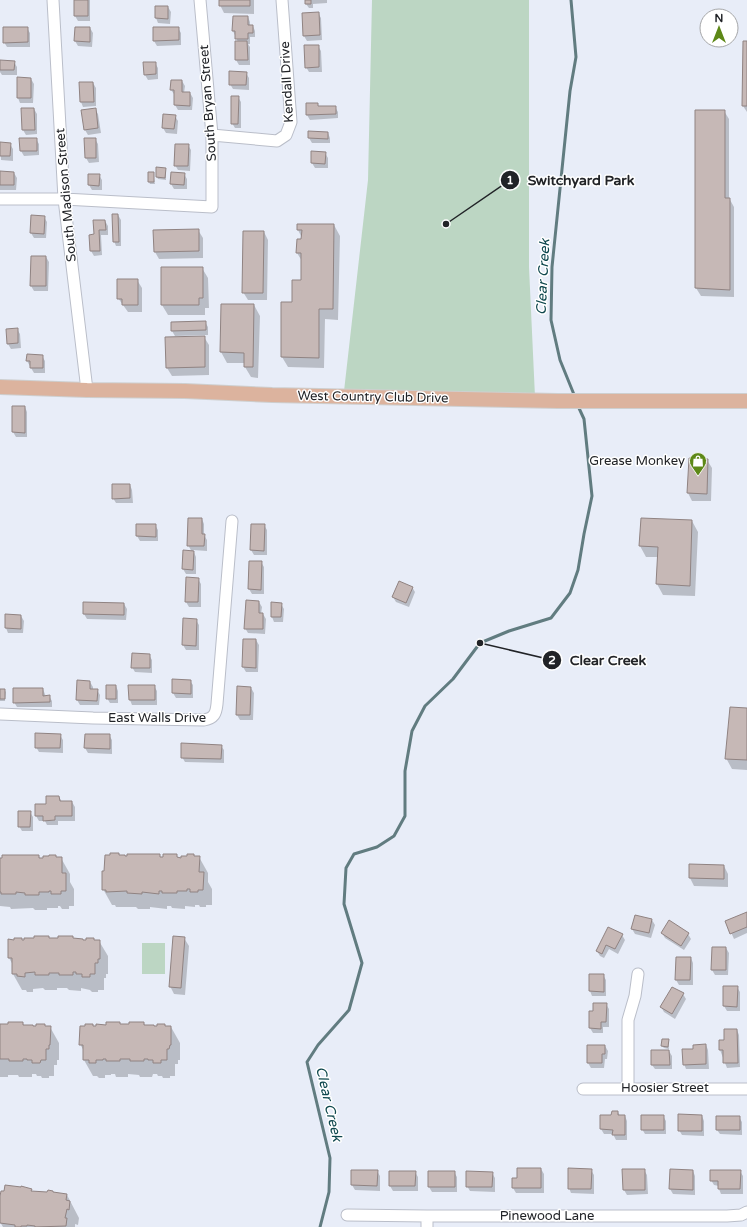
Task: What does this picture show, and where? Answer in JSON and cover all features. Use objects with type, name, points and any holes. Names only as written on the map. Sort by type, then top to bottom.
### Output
[{"type":"main road","name":"West Country Club Drive","points":[[0,387],[558,401],[747,401]]},
{"type":"street","name":"South Madison Street","points":[[53,0],[64,199],[87,390]]},
{"type":"street","name":"South Bryan Street","points":[[64,199],[212,207],[212,135],[200,0]]},
{"type":"street","name":"Kendall Drive","points":[[212,135],[277,141],[286,135],[291,122],[282,0]]},
{"type":"street","points":[[0,199],[64,199]]},
{"type":"street","name":"East Walls Drive","points":[[0,714],[204,720],[212,718],[214,716],[217,704],[232,522]]},
{"type":"street","points":[[628,1088],[628,1020],[635,996],[638,974]]},
{"type":"street","name":"Hoosier Street","points":[[583,1088],[747,1089]]},
{"type":"street","name":"Pinewood Lane","points":[[347,1215],[427,1222],[727,1216],[741,1215],[747,1212]]},
{"type":"green space","points":[[372,0],[529,0],[529,267],[535,397],[343,400],[368,180]]},
{"type":"green space","points":[[142,943],[165,943],[165,974],[142,974]]},
{"type":"building","points":[[74,0],[88,0],[88,16],[74,16]]},
{"type":"building","points":[[219,0],[250,0],[250,6],[219,6]]},
{"type":"building","points":[[305,0],[311,0],[311,4],[305,4]]},
{"type":"building","points":[[155,6],[168,6],[168,19],[155,18]]},
{"type":"building","points":[[319,12],[320,35],[303,36],[302,13]]},
{"type":"building","points":[[233,16],[248,16],[248,25],[253,25],[253,33],[248,33],[248,39],[235,39],[235,31],[232,31]]},
{"type":"building","points":[[3,27],[28,27],[28,42],[3,43]]},
{"type":"building","points":[[75,27],[90,27],[90,42],[74,41]]},
{"type":"building","points":[[153,27],[179,27],[179,40],[153,41]]},
{"type":"building","points":[[235,41],[247,41],[248,60],[235,60]]},
{"type":"building","points":[[743,41],[747,41],[747,106],[742,106]]},
{"type":"building","points":[[304,45],[319,45],[319,67],[305,68]]},
{"type":"building","points":[[0,60],[15,61],[14,70],[0,70]]},
{"type":"building","points":[[143,62],[156,62],[156,74],[144,75]]},
{"type":"building","points":[[229,71],[247,72],[246,85],[229,85]]},
{"type":"building","points":[[17,77],[31,78],[31,98],[17,98]]},
{"type":"building","points":[[171,80],[182,80],[182,92],[190,92],[190,106],[174,105],[174,90],[170,90]]},
{"type":"building","points":[[79,82],[93,82],[94,102],[80,102]]},
{"type":"building","points":[[231,96],[239,96],[238,124],[231,124]]},
{"type":"building","points":[[306,103],[318,103],[318,106],[336,106],[336,114],[306,115]]},
{"type":"building","points":[[21,108],[34,108],[35,130],[22,130]]},
{"type":"building","points":[[96,108],[98,128],[84,130],[81,110]]},
{"type":"building","points":[[695,110],[725,110],[725,198],[730,198],[730,290],[695,288]]},
{"type":"building","points":[[163,114],[176,115],[174,129],[162,128]]},
{"type":"building","points":[[308,131],[328,132],[328,139],[308,138]]},
{"type":"building","points":[[19,138],[37,138],[37,151],[20,151]]},
{"type":"building","points":[[84,138],[96,138],[96,158],[85,158]]},
{"type":"building","points":[[0,142],[11,143],[10,156],[0,156]]},
{"type":"building","points":[[175,144],[189,144],[188,166],[174,166]]},
{"type":"building","points":[[311,151],[326,152],[325,164],[311,163]]},
{"type":"building","points":[[156,167],[166,168],[165,178],[156,177]]},
{"type":"building","points":[[0,171],[14,172],[14,185],[0,185]]},
{"type":"building","points":[[148,172],[154,172],[154,182],[148,182]]},
{"type":"building","points":[[171,172],[185,173],[184,185],[170,184]]},
{"type":"building","points":[[88,174],[100,174],[99,186],[88,185]]},
{"type":"building","points":[[112,214],[118,214],[119,242],[113,242]]},
{"type":"building","points":[[31,215],[45,216],[44,234],[30,233]]},
{"type":"building","points":[[93,220],[105,220],[106,230],[99,230],[100,251],[90,251],[89,235],[94,234]]},
{"type":"building","points":[[297,224],[334,224],[333,309],[319,309],[319,358],[281,357],[281,302],[292,302],[292,280],[301,280],[301,253],[296,253],[297,239],[301,239],[302,230],[297,230]]},
{"type":"building","points":[[199,229],[199,251],[154,252],[153,230]]},
{"type":"building","points":[[243,231],[264,231],[263,293],[242,293]]},
{"type":"building","points":[[31,256],[46,256],[46,286],[30,286]]},
{"type":"building","points":[[161,267],[203,267],[203,298],[199,298],[199,305],[161,305]]},
{"type":"building","points":[[117,279],[138,279],[138,305],[122,305],[122,299],[117,299]]},
{"type":"building","points":[[221,304],[254,304],[253,367],[244,367],[244,353],[220,352]]},
{"type":"building","points":[[206,321],[206,330],[171,331],[171,322]]},
{"type":"building","points":[[18,328],[18,343],[7,344],[6,329]]},
{"type":"building","points":[[205,336],[205,367],[166,368],[165,337]]},
{"type":"building","points":[[27,354],[43,355],[43,368],[30,368],[30,361],[26,361]]},
{"type":"building","points":[[12,406],[25,406],[25,433],[12,432]]},
{"type":"building","name":"Grease Monkey","points":[[689,458],[708,459],[707,494],[687,493]]},
{"type":"building","points":[[112,484],[130,484],[130,498],[112,499]]},
{"type":"building","points":[[188,518],[202,518],[202,534],[205,534],[204,546],[187,546]]},
{"type":"building","points":[[641,518],[692,520],[690,586],[656,584],[658,547],[639,546]]},
{"type":"building","points":[[136,524],[156,524],[156,537],[136,536]]},
{"type":"building","points":[[251,524],[265,524],[264,551],[250,550]]},
{"type":"building","points":[[183,550],[194,551],[193,570],[182,569]]},
{"type":"building","points":[[249,561],[262,561],[261,590],[248,589]]},
{"type":"building","points":[[186,577],[199,578],[198,602],[185,602]]},
{"type":"building","points":[[399,581],[413,587],[406,603],[392,597]]},
{"type":"building","points":[[246,600],[259,601],[259,613],[263,613],[263,629],[244,629]]},
{"type":"building","points":[[83,602],[124,603],[124,615],[83,614]]},
{"type":"building","points":[[271,602],[282,603],[281,617],[271,617]]},
{"type":"building","points":[[5,614],[21,615],[21,629],[5,628]]},
{"type":"building","points":[[183,618],[197,619],[196,646],[182,645]]},
{"type":"building","points":[[243,639],[256,639],[256,668],[242,667]]},
{"type":"building","points":[[132,653],[150,654],[150,668],[131,668]]},
{"type":"building","points":[[172,679],[191,680],[191,694],[172,693]]},
{"type":"building","points":[[77,680],[90,681],[90,689],[98,689],[97,701],[76,700]]},
{"type":"building","points":[[106,685],[116,685],[116,699],[106,699]]},
{"type":"building","points":[[128,685],[155,685],[155,700],[129,700]]},
{"type":"building","points":[[237,686],[251,687],[250,715],[236,715]]},
{"type":"building","points":[[13,688],[43,688],[43,696],[50,695],[50,702],[13,703]]},
{"type":"building","points":[[0,689],[5,689],[5,699],[0,699]]},
{"type":"building","points":[[730,707],[747,708],[747,760],[725,759]]},
{"type":"building","points":[[35,733],[61,734],[60,748],[35,748]]},
{"type":"building","points":[[85,734],[110,734],[110,749],[84,748]]},
{"type":"building","points":[[181,743],[222,745],[221,759],[181,758]]},
{"type":"building","points":[[46,796],[59,796],[60,801],[72,801],[72,816],[55,816],[55,820],[43,821],[43,816],[35,816],[35,804],[46,804]]},
{"type":"building","points":[[18,811],[31,811],[30,827],[18,827]]},
{"type":"building","points":[[110,853],[119,853],[119,855],[125,856],[127,856],[127,854],[160,854],[160,857],[163,857],[163,854],[177,854],[177,857],[181,858],[181,856],[187,856],[187,854],[200,856],[199,872],[204,872],[203,890],[198,890],[198,892],[190,892],[190,889],[187,889],[187,891],[177,891],[177,893],[162,893],[162,891],[159,891],[159,894],[142,892],[142,894],[127,893],[127,891],[106,892],[106,890],[102,890],[102,871],[104,871],[105,855],[110,855]]},
{"type":"building","points":[[2,855],[39,855],[39,858],[43,858],[43,856],[56,855],[56,857],[62,857],[62,873],[66,873],[66,891],[61,891],[61,894],[51,894],[51,891],[49,891],[39,892],[39,895],[25,895],[25,893],[16,892],[16,894],[1,894],[0,858],[2,858]]},
{"type":"building","points":[[689,864],[724,865],[724,879],[689,878]]},
{"type":"building","points":[[747,912],[747,927],[730,934],[725,921]]},
{"type":"building","points":[[635,915],[652,919],[649,933],[631,929]]},
{"type":"building","points":[[669,920],[689,933],[681,946],[661,933]]},
{"type":"building","points":[[608,927],[623,934],[615,949],[606,945],[602,954],[596,951]]},
{"type":"building","points":[[34,936],[49,936],[49,938],[58,938],[58,936],[73,936],[73,938],[83,940],[86,940],[86,938],[94,938],[94,940],[100,940],[100,959],[98,959],[98,963],[95,963],[95,974],[90,974],[90,977],[82,977],[82,974],[76,974],[76,972],[73,972],[73,975],[49,973],[49,975],[35,975],[35,972],[25,973],[25,977],[12,974],[12,958],[8,958],[8,939],[14,940],[14,938],[22,938],[22,940],[24,940],[24,938],[34,938]]},
{"type":"building","points":[[173,936],[185,937],[181,988],[169,987]]},
{"type":"building","points":[[712,947],[726,947],[726,970],[711,970]]},
{"type":"building","points":[[676,957],[691,957],[690,980],[675,980]]},
{"type":"building","points":[[589,974],[604,974],[604,992],[589,991]]},
{"type":"building","points":[[723,986],[738,986],[737,1007],[723,1006]]},
{"type":"building","points":[[672,987],[684,993],[672,1014],[660,1007]]},
{"type":"building","points":[[593,1003],[607,1003],[606,1022],[601,1022],[601,1029],[589,1028],[589,1011],[593,1011]]},
{"type":"building","points":[[8,1022],[23,1022],[23,1025],[33,1026],[36,1026],[36,1024],[45,1024],[45,1026],[51,1026],[50,1045],[49,1049],[46,1049],[46,1060],[41,1060],[40,1063],[32,1063],[32,1060],[27,1059],[23,1059],[23,1061],[9,1061],[9,1059],[0,1059],[0,1024],[8,1024]]},
{"type":"building","points":[[106,1022],[120,1022],[120,1024],[129,1024],[129,1022],[144,1022],[144,1025],[157,1026],[157,1024],[165,1024],[165,1026],[171,1026],[171,1045],[169,1049],[167,1049],[167,1060],[161,1060],[161,1063],[153,1063],[153,1060],[148,1059],[144,1059],[144,1061],[120,1059],[120,1061],[106,1061],[106,1059],[103,1059],[96,1060],[96,1063],[89,1063],[89,1060],[83,1060],[83,1045],[79,1045],[80,1026],[85,1026],[85,1024],[93,1024],[93,1026],[96,1026],[96,1024],[106,1025]]},
{"type":"building","points":[[724,1029],[737,1029],[738,1063],[723,1063],[723,1050],[719,1050],[719,1040],[724,1040]]},
{"type":"building","points":[[662,1039],[669,1039],[668,1047],[661,1046]]},
{"type":"building","points":[[706,1044],[706,1064],[683,1065],[682,1049],[693,1049],[693,1045]]},
{"type":"building","points":[[587,1045],[605,1045],[605,1054],[602,1054],[602,1063],[587,1063]]},
{"type":"building","points":[[651,1050],[669,1050],[670,1065],[651,1065]]},
{"type":"building","points":[[612,1111],[618,1111],[618,1115],[625,1115],[625,1135],[612,1135],[613,1130],[600,1129],[600,1115],[611,1115]]},
{"type":"building","points":[[678,1114],[702,1115],[702,1131],[678,1131]]},
{"type":"building","points":[[641,1115],[664,1115],[664,1130],[641,1130]]},
{"type":"building","points":[[716,1116],[740,1116],[740,1130],[716,1130]]},
{"type":"building","points":[[517,1168],[541,1168],[541,1188],[512,1188],[512,1178],[517,1178]]},
{"type":"building","points":[[568,1168],[592,1169],[591,1189],[568,1189]]},
{"type":"building","points":[[622,1169],[645,1169],[645,1190],[623,1190]]},
{"type":"building","points":[[670,1169],[693,1170],[693,1190],[669,1189]]},
{"type":"building","points":[[351,1170],[378,1170],[377,1186],[351,1185]]},
{"type":"building","points":[[710,1170],[741,1170],[740,1189],[718,1189],[718,1181],[710,1181]]},
{"type":"building","points":[[389,1171],[416,1171],[415,1186],[389,1186]]},
{"type":"building","points":[[428,1171],[455,1171],[455,1187],[428,1187]]},
{"type":"building","points":[[466,1171],[493,1172],[492,1187],[466,1187]]},
{"type":"building","points":[[5,1185],[21,1186],[32,1189],[31,1191],[47,1192],[48,1190],[67,1194],[66,1200],[70,1201],[69,1210],[67,1209],[65,1218],[67,1218],[66,1226],[35,1227],[27,1225],[15,1227],[15,1225],[0,1223],[0,1196],[1,1191],[4,1191]]},
{"type":"waterway","name":"Clear Creek","points":[[571,0],[576,57],[570,91],[552,267],[551,320],[560,360],[575,397]]},
{"type":"waterway","name":"Clear Creek","points":[[320,1227],[329,1192],[330,1158],[307,1062],[318,1045],[349,1010],[362,963],[344,904],[346,868],[354,854],[377,847],[394,836],[405,816],[405,771],[412,731],[425,706],[453,679],[480,643],[509,631],[551,618],[570,593],[578,570],[592,496],[584,419],[578,406]]},
{"type":"place","name":"Switchyard Park","points":[[446,224]]},
{"type":"place","name":"Grease Monkey","points":[[698,476]]},
{"type":"place","name":"Clear Creek","points":[[480,643]]}]
